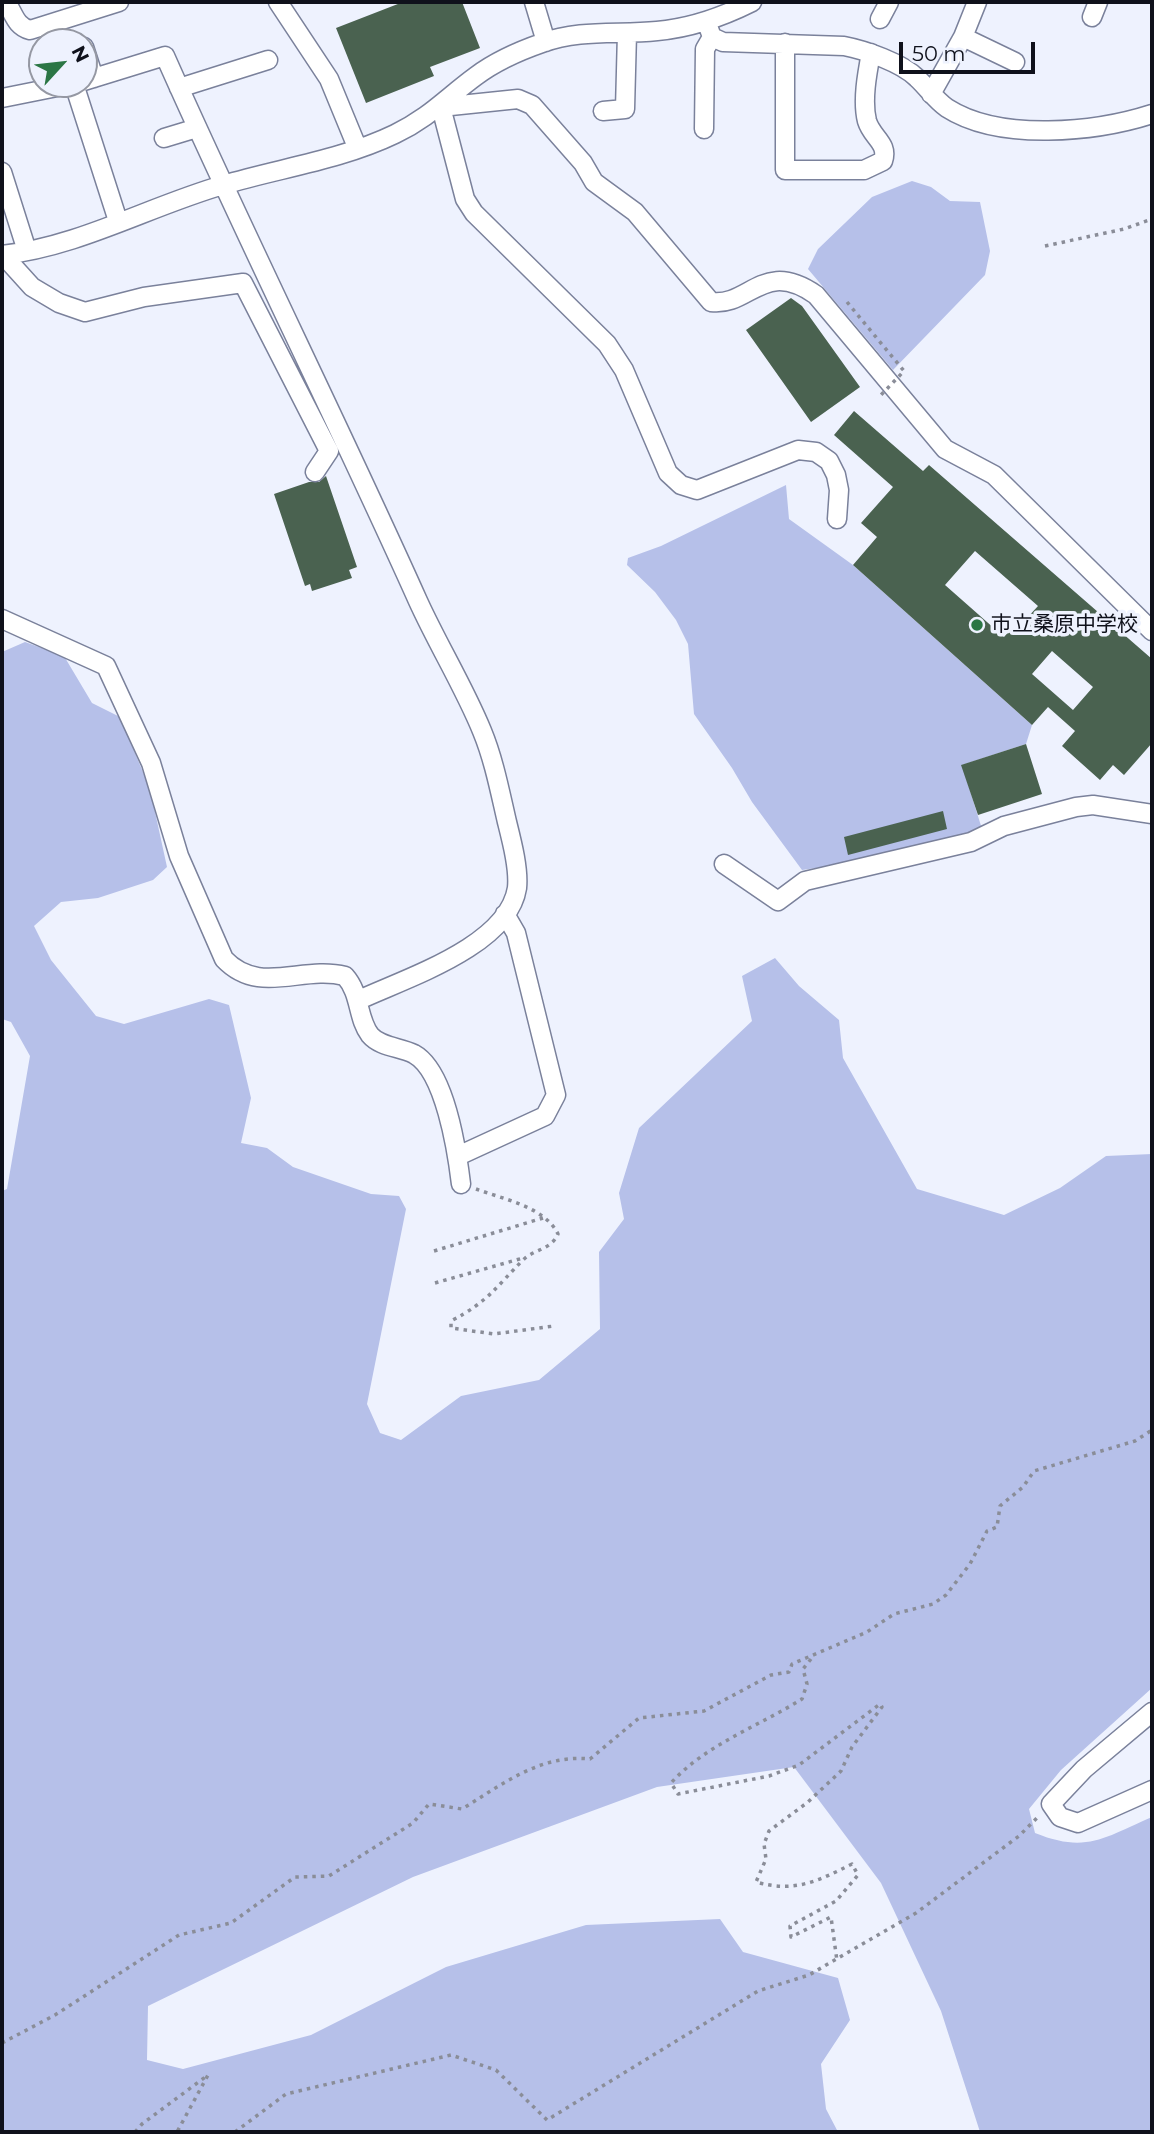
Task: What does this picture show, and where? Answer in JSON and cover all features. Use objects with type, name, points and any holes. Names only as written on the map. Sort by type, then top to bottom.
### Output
[{"type":"street","points":[[6,2],[22,28],[30,30],[119,2]]},
{"type":"street","points":[[278,2],[329,79],[357,147]]},
{"type":"street","points":[[534,2],[546,41]]},
{"type":"street","points":[[2,255],[27,251],[222,185],[394,134],[441,107],[477,75],[502,60],[546,41],[593,32],[709,29],[752,2]]},
{"type":"street","points":[[880,19],[889,2]]},
{"type":"street","points":[[931,94],[963,37],[977,2]]},
{"type":"street","points":[[75,18],[78,28]]},
{"type":"street","points":[[709,29],[723,42],[844,46],[871,54],[907,69],[950,110],[976,120],[1034,131],[1126,122],[1152,114]]},
{"type":"street","points":[[704,129],[705,49],[709,29]]},
{"type":"street","points":[[603,111],[625,109],[627,33]]},
{"type":"street","points":[[963,37],[1015,62]]},
{"type":"street","points":[[785,43],[785,170],[864,170],[883,161],[886,153],[882,142],[867,119],[867,75],[871,54]]},
{"type":"street","points":[[98,76],[165,56],[222,185],[330,405],[426,620],[482,731],[512,841],[517,888],[505,914],[481,942],[359,1000]]},
{"type":"street","points":[[179,88],[268,60]]},
{"type":"street","points":[[2,98],[28,93]]},
{"type":"street","points":[[78,98],[118,221]]},
{"type":"street","points":[[441,107],[518,99],[532,105],[583,163],[594,182],[635,212],[711,302],[722,304],[770,282],[798,282],[816,295],[946,449],[994,475],[1152,631]]},
{"type":"street","points":[[441,107],[465,199],[474,213],[607,344],[624,370],[668,473],[681,485],[696,490],[798,450],[816,452],[830,461],[836,475],[839,490],[837,519]]},
{"type":"street","points":[[163,138],[197,128]]},
{"type":"street","points":[[2,172],[27,251]]},
{"type":"street","points":[[2,255],[32,287],[59,303],[85,312],[144,297],[243,283],[329,451],[315,472]]},
{"type":"street","points":[[2,618],[106,666],[151,762],[179,856],[204,919],[230,966],[237,973],[251,977],[281,978],[313,973],[345,976],[359,1000],[369,1034],[378,1042],[415,1055],[434,1075],[458,1156],[461,1184]]},
{"type":"street","points":[[724,864],[778,901],[804,881],[971,842],[1004,826],[1076,807],[1093,804],[1152,814]]},
{"type":"street","points":[[458,1156],[545,1116],[555,1095],[516,933],[505,914]]},
{"type":"street","points":[[1152,1712],[1084,1769],[1051,1804],[1060,1817],[1078,1824],[1152,1790]]},
{"type":"path","points":[[1045,246],[1124,229],[1152,219]]},
{"type":"path","points":[[847,302],[904,371],[881,395]]},
{"type":"path","points":[[435,1283],[525,1257],[555,1241],[558,1234],[554,1226],[529,1208],[461,1184]]},
{"type":"path","points":[[434,1251],[543,1218]]},
{"type":"path","points":[[525,1257],[500,1288],[479,1306],[451,1321],[450,1325],[459,1330],[494,1334],[554,1326]]},
{"type":"path","points":[[2,2043],[55,2015],[178,1935],[231,1923],[295,1877],[329,1877],[413,1823],[429,1804],[463,1809],[533,1766],[573,1757],[590,1759],[639,1718],[704,1711],[771,1675],[789,1672],[792,1664],[867,1632],[894,1614],[933,1604],[946,1595],[970,1564],[987,1531],[997,1527],[1000,1506],[1023,1487],[1034,1471],[1135,1441],[1152,1430]]},
{"type":"path","points":[[813,1657],[803,1669],[807,1684],[802,1699],[721,1744],[684,1769],[671,1783],[678,1794],[769,1776],[799,1765],[880,1704],[882,1707],[852,1747],[841,1771],[808,1802],[769,1831],[764,1844],[766,1859],[756,1882],[779,1889],[815,1882],[852,1864],[858,1875],[836,1901],[790,1926],[791,1937],[831,1917],[837,1961]]},
{"type":"path","points":[[235,2132],[286,2094],[451,2055],[496,2070],[547,2120],[758,1991],[809,1975],[916,1913],[1019,1836],[1051,1804]]},
{"type":"path","points":[[135,2132],[208,2075],[177,2132]]},
{"type":"shaded area","points":[[912,181],[931,187],[950,201],[980,202],[990,251],[985,275],[893,370],[808,269],[818,249],[872,197]]},
{"type":"shaded area","points":[[786,485],[789,519],[853,565],[1032,725],[1026,744],[962,765],[982,829],[964,836],[843,864],[802,870],[752,802],[694,714],[688,644],[676,620],[655,592],[627,565],[628,558],[661,546]]},
{"type":"shaded area","points":[[25,642],[64,656],[92,703],[120,717],[150,789],[167,867],[153,880],[98,898],[61,902],[34,926],[51,960],[96,1016],[124,1024],[209,999],[229,1005],[251,1098],[241,1143],[267,1148],[293,1167],[371,1194],[399,1196],[406,1209],[367,1404],[380,1433],[401,1440],[461,1396],[539,1380],[600,1329],[599,1252],[624,1219],[619,1193],[639,1128],[752,1021],[742,976],[775,958],[799,986],[839,1020],[843,1058],[917,1189],[1004,1215],[1060,1188],[1106,1156],[1152,1154],[1152,1688],[1061,1770],[1029,1809],[1035,1833],[1069,1842],[1095,1840],[1152,1817],[1152,2132],[980,2132],[941,2011],[881,1883],[794,1767],[657,1787],[413,1877],[148,2006],[147,2060],[183,2069],[311,2035],[446,1967],[586,1925],[720,1919],[743,1952],[838,1978],[850,2020],[821,2064],[826,2109],[838,2132],[2,2132],[2,1191],[7,1189],[30,1056],[11,1022],[2,1019],[2,652]]},
{"type":"building","points":[[403,2],[462,2],[480,48],[430,67],[434,76],[366,103],[336,28]]},
{"type":"building","points":[[791,298],[802,306],[860,387],[811,422],[746,330]]},
{"type":"building","points":[[854,411],[923,471],[929,465],[1152,659],[1152,743],[1124,775],[1113,765],[1100,780],[1062,746],[1075,731],[1048,707],[1032,725],[853,565],[877,537],[861,523],[893,487],[834,435]],"holes":[[[975,551],[1038,606],[1016,630],[1013,627],[1004,637],[945,585]],[[1052,651],[1093,687],[1073,710],[1032,674]]]},
{"type":"building","points":[[326,476],[357,567],[349,570],[352,578],[312,591],[310,584],[305,586],[274,494],[309,482],[319,482]]},
{"type":"building","points":[[1026,744],[1042,794],[978,815],[961,765]]},
{"type":"building","points":[[943,811],[947,829],[848,855],[844,837]]},
{"type":"place","name":"市立桑原中学校","points":[[977,625]]}]
